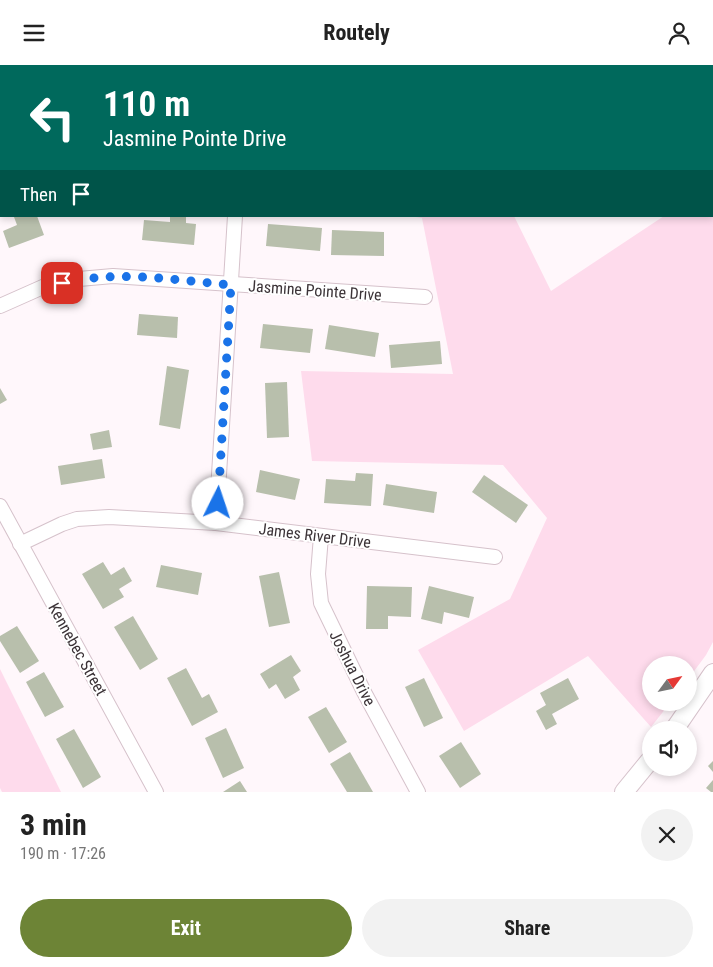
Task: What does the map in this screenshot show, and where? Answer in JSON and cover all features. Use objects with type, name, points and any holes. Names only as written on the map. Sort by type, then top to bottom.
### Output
[{"type":"street","points":[[216,523],[236,217]]},
{"type":"street","name":"Jasmine Pointe Drive","points":[[0,306],[45,286],[79,279],[114,276],[425,297]]},
{"type":"street","name":"Kennebec Street","points":[[0,506],[156,792]]},
{"type":"street","name":"James River Drive","points":[[20,545],[62,524],[77,519],[109,517],[216,523],[495,557]]},
{"type":"street","name":"Joshua Drive","points":[[321,536],[318,574],[321,603],[364,692],[418,792]]},
{"type":"street","points":[[680,721],[713,673]]},
{"type":"street","points":[[624,792],[642,770]]},
{"type":"shaded area","points":[[416,217],[514,217],[551,291],[662,217],[713,217],[713,642],[698,666],[698,656],[642,656],[642,711],[664,711],[656,721],[646,721],[588,656],[464,731],[418,650],[510,599],[547,518],[503,465],[312,461],[301,371],[453,374],[422,218]]},
{"type":"shaded area","points":[[0,669],[61,792],[2,792],[0,788]]},
{"type":"building","points":[[14,217],[37,217],[44,235],[9,248],[3,231],[17,225]]},
{"type":"building","points":[[170,217],[186,217],[186,223],[196,224],[194,245],[142,240],[144,220],[170,222]]},
{"type":"building","points":[[268,224],[322,228],[320,251],[266,246]]},
{"type":"building","points":[[332,230],[384,232],[384,256],[331,255]]},
{"type":"building","points":[[139,314],[178,317],[177,338],[137,335]]},
{"type":"building","points":[[263,324],[313,329],[310,353],[260,348]]},
{"type":"building","points":[[329,325],[379,333],[375,357],[325,349]]},
{"type":"building","points":[[440,341],[442,364],[391,368],[389,345]]},
{"type":"building","points":[[167,366],[189,370],[180,429],[159,425]]},
{"type":"building","points":[[287,382],[289,437],[267,438],[265,383]]},
{"type":"building","points":[[0,388],[7,400],[0,404]]},
{"type":"building","points":[[109,430],[112,447],[93,450],[90,434]]},
{"type":"building","points":[[102,459],[105,478],[61,485],[58,466]]},
{"type":"building","points":[[260,470],[300,479],[295,500],[256,492]]},
{"type":"building","points":[[356,473],[373,474],[371,506],[324,503],[326,479],[355,481]]},
{"type":"building","points":[[484,475],[528,505],[516,523],[472,492]]},
{"type":"building","points":[[386,484],[437,492],[434,513],[383,505]]},
{"type":"building","points":[[103,562],[111,575],[124,567],[132,581],[119,589],[124,597],[103,609],[82,574]]},
{"type":"building","points":[[161,565],[202,573],[198,595],[156,587]]},
{"type":"building","points":[[279,572],[290,623],[269,627],[259,576]]},
{"type":"building","points":[[367,586],[412,587],[411,617],[388,616],[388,629],[366,629]]},
{"type":"building","points":[[429,586],[474,597],[469,618],[444,612],[442,624],[421,619]]},
{"type":"building","points":[[133,616],[158,659],[140,670],[114,627]]},
{"type":"building","points":[[17,626],[39,661],[20,673],[0,641],[0,636]]},
{"type":"building","points":[[291,655],[301,671],[293,677],[300,690],[285,699],[276,684],[269,689],[260,674]]},
{"type":"building","points":[[186,668],[202,698],[209,694],[218,712],[192,726],[167,678]]},
{"type":"building","points":[[44,672],[64,707],[45,717],[26,682]]},
{"type":"building","points":[[424,678],[443,718],[424,727],[405,687]]},
{"type":"building","points":[[568,678],[579,699],[552,714],[557,724],[546,730],[536,711],[546,705],[540,693]]},
{"type":"building","points":[[326,707],[347,742],[329,753],[308,717]]},
{"type":"building","points":[[226,728],[244,768],[223,778],[205,738]]},
{"type":"building","points":[[74,729],[101,777],[83,788],[56,739]]},
{"type":"building","points":[[461,742],[481,774],[460,788],[439,756]]},
{"type":"building","points":[[350,752],[373,792],[347,792],[330,764]]},
{"type":"building","points":[[713,761],[713,772],[708,766]]},
{"type":"building","points":[[713,780],[713,792],[711,792],[706,788]]},
{"type":"building","points":[[240,781],[247,792],[223,792]]},
{"type":"route","points":[[62,283],[79,279],[130,276],[231,285],[218,503]]}]
